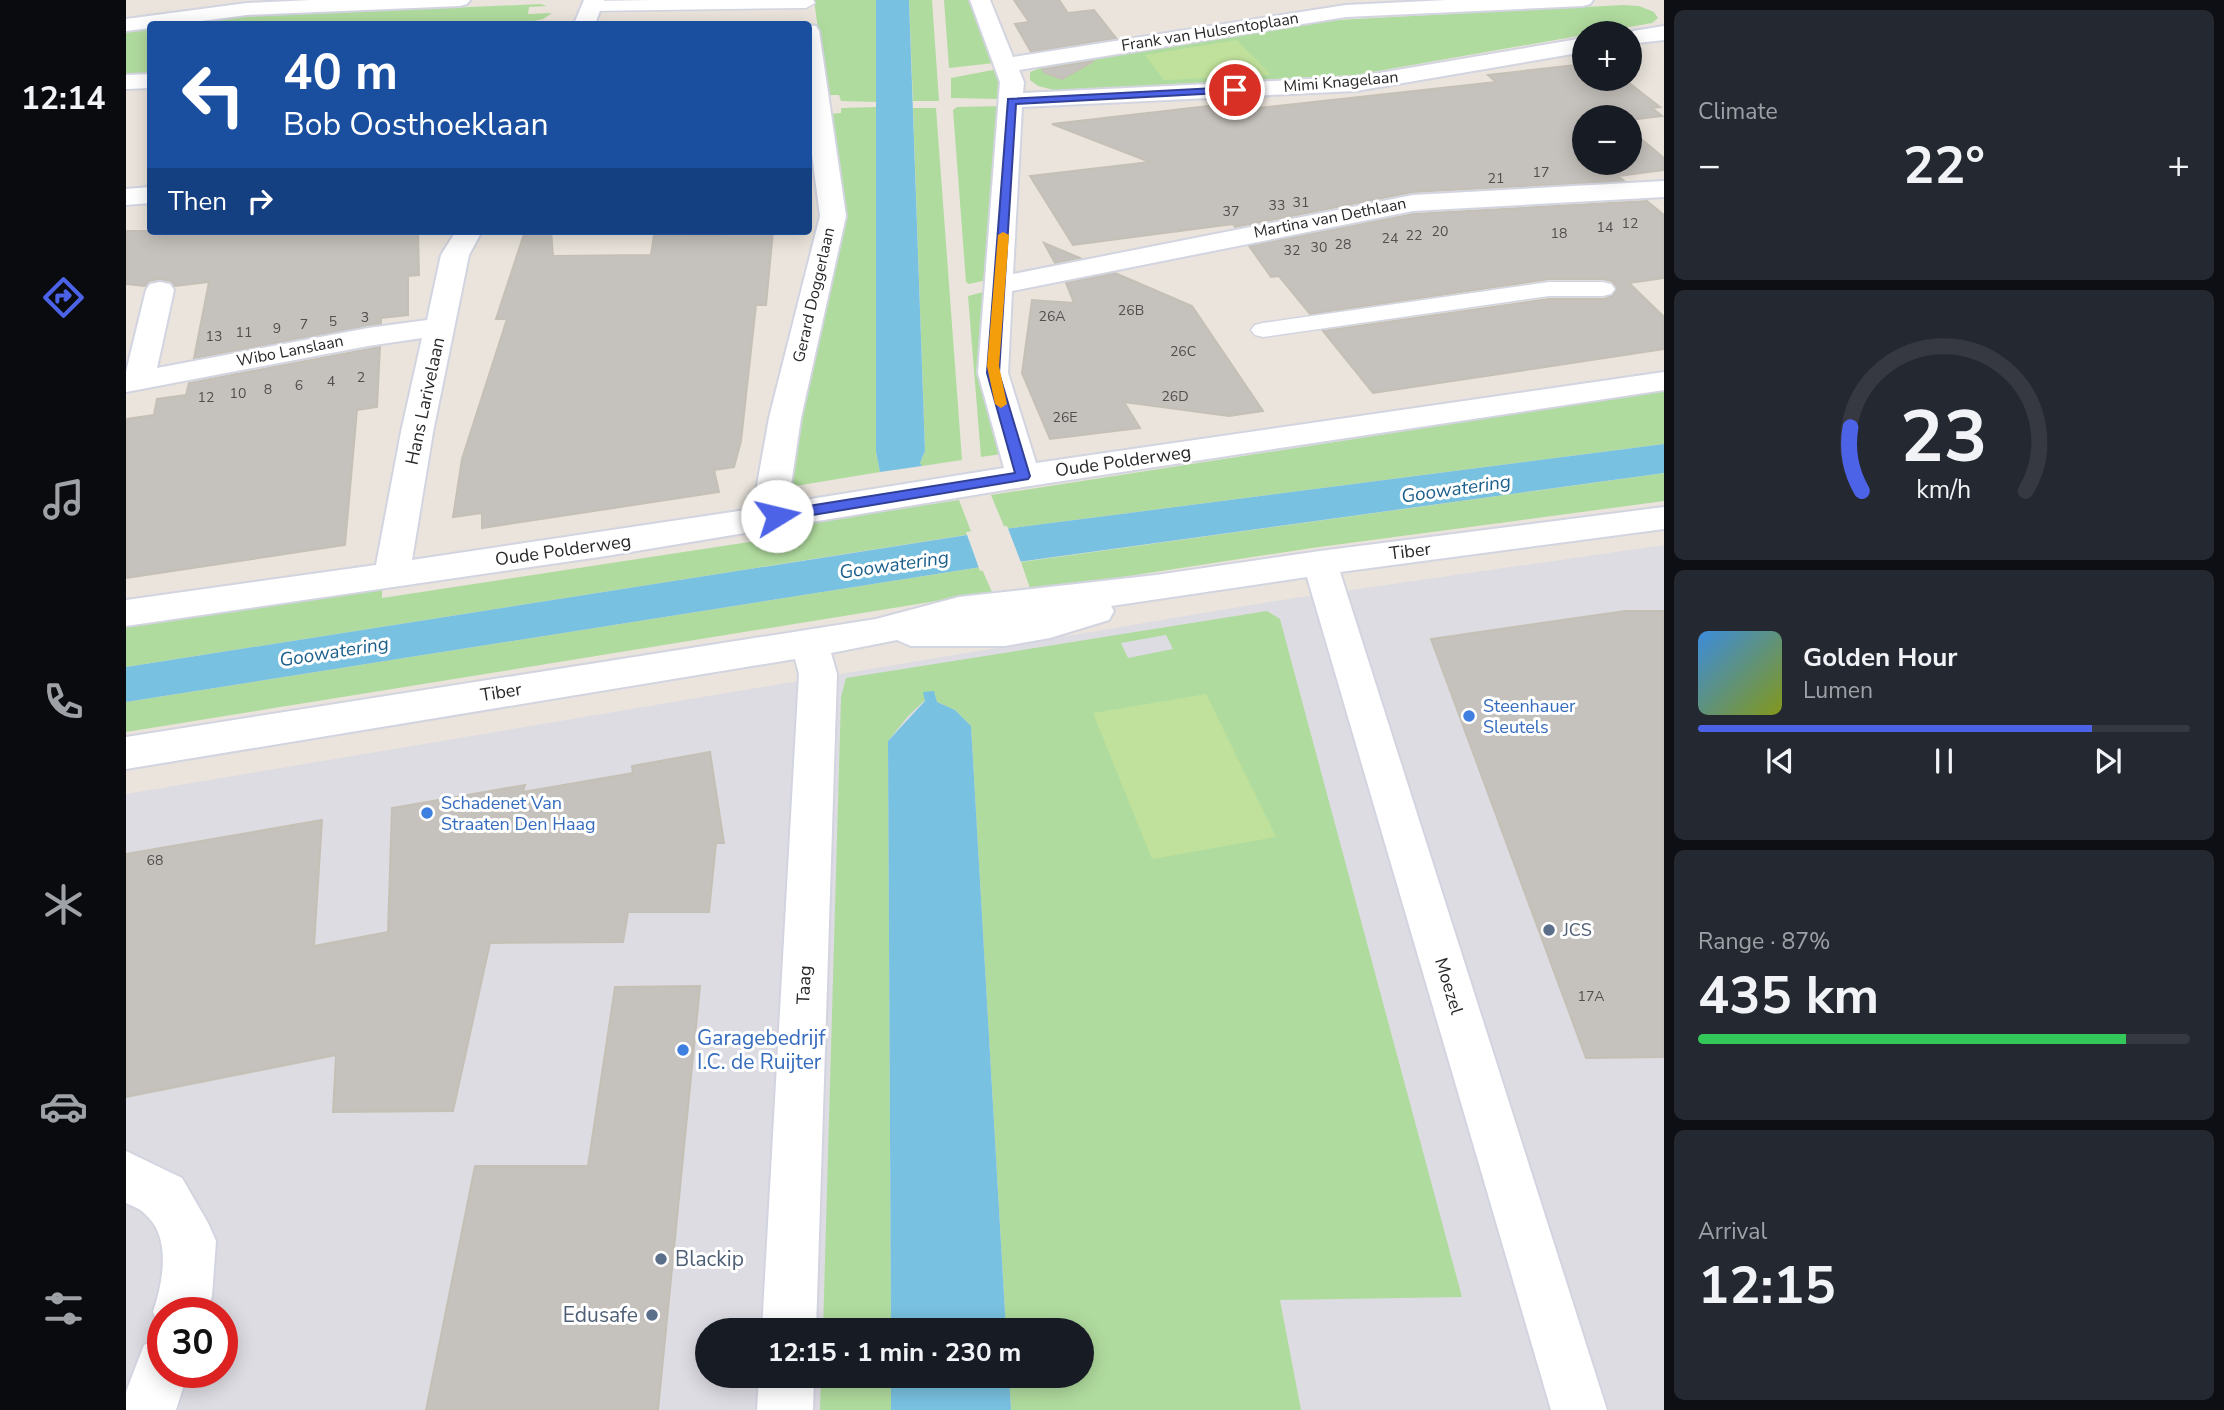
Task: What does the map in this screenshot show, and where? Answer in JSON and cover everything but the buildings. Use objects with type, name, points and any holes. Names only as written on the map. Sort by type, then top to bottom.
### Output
[{"type":"street","points":[[162,21],[247,9],[460,0]]},
{"type":"street","points":[[980,0],[1012,82],[993,373],[1023,476]]},
{"type":"street","name":"Frank van Hulsentoplaan","points":[[1005,65],[1346,11],[1584,0]]},
{"type":"street","points":[[585,15],[807,9]]},
{"type":"street","points":[[126,26],[147,23]]},
{"type":"street","points":[[1642,36],[1664,33]]},
{"type":"street","name":"Mimi Knagelaan","points":[[1011,101],[1356,84],[1572,47]]},
{"type":"street","name":"Gerard Doggerlaan","points":[[777,516],[774,485],[785,418],[833,216],[812,61]]},
{"type":"street","points":[[126,82],[147,81]]},
{"type":"street","name":"Martina van Dethlaan","points":[[1000,285],[1413,202],[1664,189]]},
{"type":"street","name":"Hans Larivelaan","points":[[392,575],[417,432],[455,255],[467,235]]},
{"type":"street","points":[[1264,330],[1549,289],[1603,289]]},
{"type":"street","name":"Wibo Lanslaan","points":[[160,290],[133,382],[368,337],[441,327]]},
{"type":"street","name":"Oude Polderweg","points":[[126,613],[392,575],[1023,476],[1664,381]]},
{"type":"street","name":"Tiber","points":[[126,753],[876,632],[971,636],[1031,629],[1074,620],[1157,588],[1320,563],[1664,518]]},
{"type":"street","name":"Moezel","points":[[1320,563],[1579,1410]]},
{"type":"street","name":"Taag","points":[[790,1318],[818,674],[810,642]]},
{"type":"street","points":[[126,1176],[164,1196],[190,1241],[185,1297]]},
{"type":"street","points":[[148,1410],[155,1388]]},
{"type":"street","points":[[785,1410],[786,1388]]},
{"type":"shaded area","points":[[1664,545],[1664,1410],[126,1410],[126,794],[1275,601]]},
{"type":"green space","points":[[814,0],[876,0],[876,102],[841,101],[839,95],[827,95]]},
{"type":"green space","points":[[909,0],[932,0],[939,101],[913,101]]},
{"type":"green space","points":[[944,0],[971,0],[994,63],[949,68]]},
{"type":"green space","points":[[540,4],[547,6],[529,7],[528,14],[552,13],[534,21],[207,21],[238,17]]},
{"type":"green space","points":[[1623,5],[1639,6],[1654,12],[1658,18],[1652,23],[1642,25],[1642,21],[1572,21],[1572,37],[1355,75],[1054,90],[1038,86],[1030,80],[1030,72],[1041,68],[1337,20]]},
{"type":"green space","points":[[147,29],[147,73],[126,74],[126,32]]},
{"type":"green space","points":[[1237,40],[1271,75],[1164,80],[1145,55]]},
{"type":"green space","points":[[998,69],[1003,83],[1001,99],[951,98],[951,78]]},
{"type":"green space","points":[[1001,106],[987,280],[969,284],[966,282],[953,110],[957,107]]},
{"type":"green space","points":[[877,107],[876,452],[880,472],[795,486],[787,473],[844,214],[830,114],[841,113],[841,108]]},
{"type":"green space","points":[[913,108],[936,108],[962,460],[922,466],[920,463],[925,451]]},
{"type":"green space","points":[[987,291],[1001,454],[981,457],[968,296]]},
{"type":"green space","points":[[1664,391],[1664,444],[1005,529],[991,495]]},
{"type":"green space","points":[[1664,473],[1664,501],[1312,548],[1031,591],[1021,562]]},
{"type":"green space","points":[[959,500],[972,534],[126,667],[126,626],[382,587],[382,598],[776,538],[775,528]]},
{"type":"green space","points":[[981,567],[992,592],[126,732],[126,702]]},
{"type":"green space","points":[[1267,611],[1280,619],[1462,1297],[1280,1300],[1301,1410],[1011,1410],[1010,1388],[1094,1388],[1094,1318],[1005,1318],[971,726],[955,710],[937,702],[934,692],[909,715],[888,741],[891,1318],[823,1318],[841,697],[846,678]],"holes":[[[1166,635],[1173,649],[1128,658],[1121,643]]]},
{"type":"green space","points":[[1206,694],[1276,837],[1152,859],[1093,713]]},
{"type":"green space","points":[[821,1388],[891,1388],[891,1410],[820,1410]]},
{"type":"water","points":[[876,0],[909,0],[925,451],[920,463],[922,466],[880,472],[876,452]]},
{"type":"water","name":"Goowatering","points":[[1664,444],[1664,473],[981,567],[126,702],[126,667],[1005,529]]},
{"type":"water","points":[[934,691],[937,702],[955,710],[971,726],[1005,1318],[891,1318],[888,741],[925,701],[923,692]]},
{"type":"water","points":[[891,1388],[1010,1388],[1011,1410],[891,1410]]},
{"type":"pier","points":[[1007,526],[1022,565],[980,571],[966,532]]},
{"type":"slow traffic","points":[[1001,404],[993,366],[1003,235]]},
{"type":"place","name":"Steenhauer Sleutels","points":[[1469,716]]},
{"type":"place","name":"Schadenet Van Straaten Den Haag","points":[[427,813]]},
{"type":"place","name":"JCS","points":[[1549,930]]},
{"type":"place","name":"Garagebedrijf I.C. de Ruijter","points":[[683,1050]]},
{"type":"place","name":"Blackip","points":[[661,1259]]},
{"type":"place","name":"Edusafe","points":[[652,1315]]},
{"type":"route","points":[[777,516],[1023,476],[993,373],[1011,101],[1235,90]]}]
